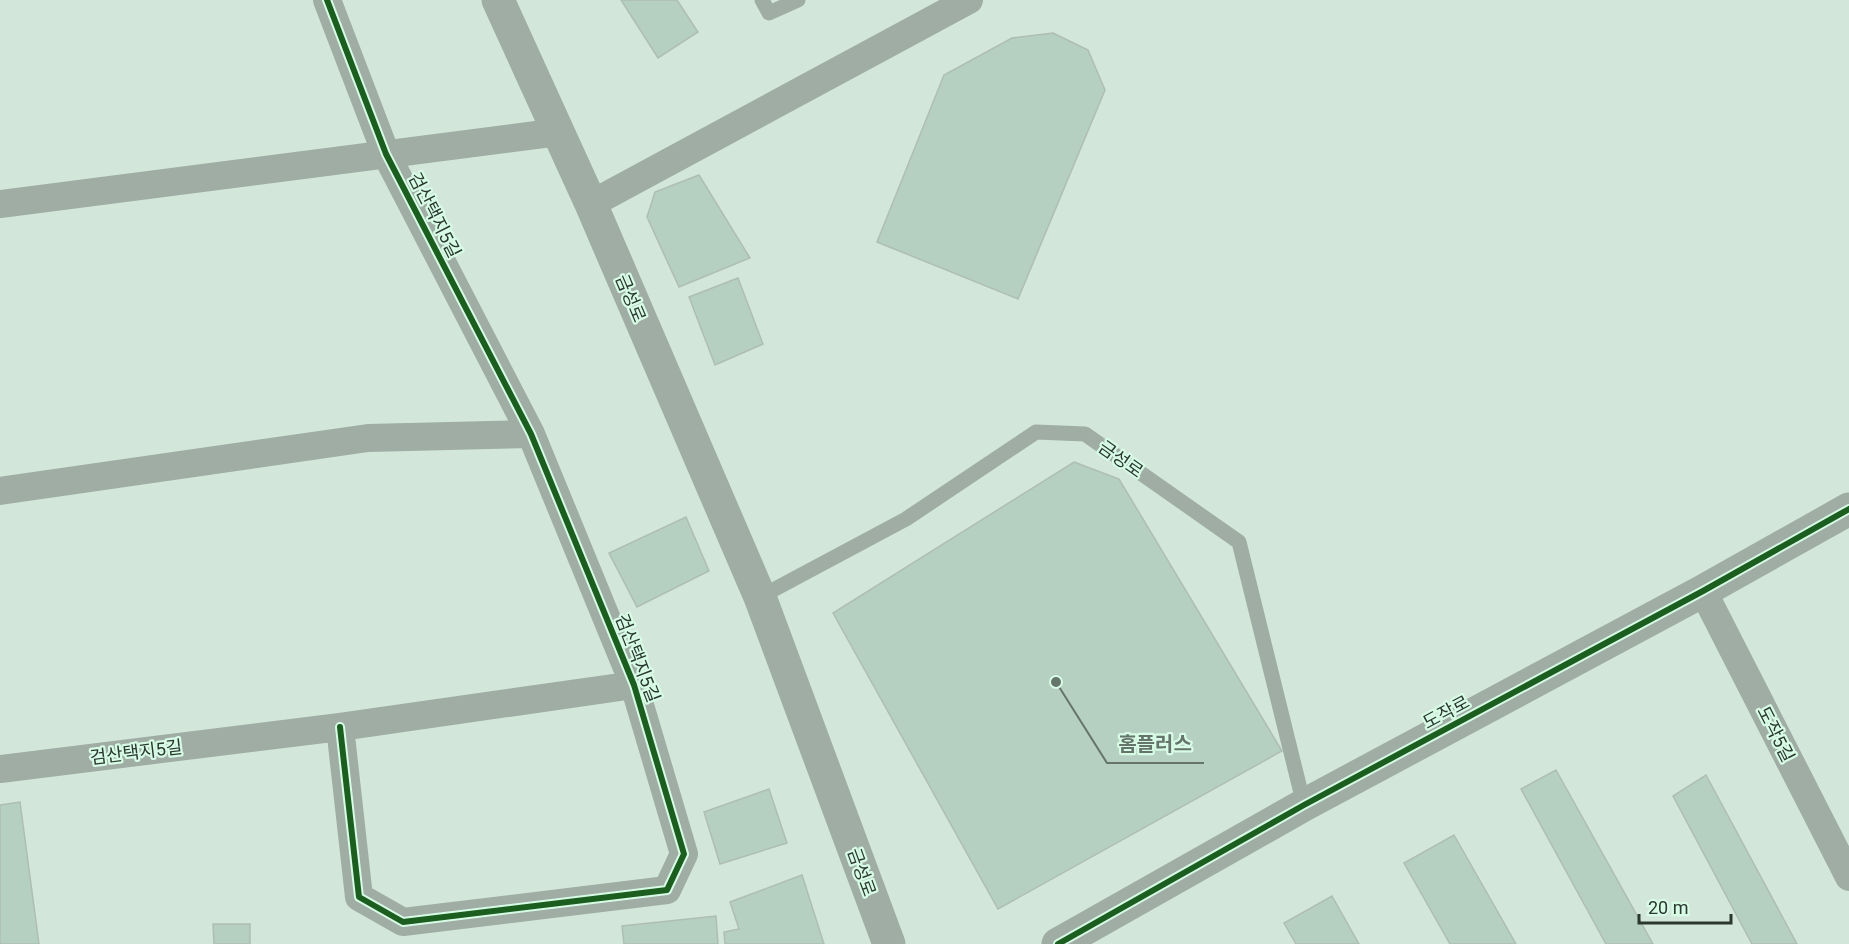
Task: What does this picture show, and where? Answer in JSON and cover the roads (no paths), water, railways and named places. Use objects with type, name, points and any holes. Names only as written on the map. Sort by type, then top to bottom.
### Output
[{"type":"street","name":"검산택지5길","points":[[0,769],[340,727],[359,897],[403,922],[667,890],[684,854],[634,685],[531,434],[386,154],[327,0]]},
{"type":"street","name":"금성로","points":[[498,0],[591,204],[760,597],[889,944]]},
{"type":"street","points":[[591,204],[969,0]]},
{"type":"street","points":[[0,204],[559,132]]},
{"type":"street","points":[[0,491],[368,438],[531,434]]},
{"type":"street","name":"도작로","points":[[1058,944],[1304,805],[1703,591],[1849,509]]},
{"type":"street","name":"도작5길","points":[[1703,591],[1849,877]]},
{"type":"street","points":[[340,727],[634,685]]},
{"type":"lane","points":[[762,0],[769,13],[798,0]]},
{"type":"lane","name":"금성로","points":[[760,597],[906,519],[1036,432],[1085,434],[1239,542],[1304,805]]},
{"type":"place","name":"홈플러스","points":[[1056,682]]}]
